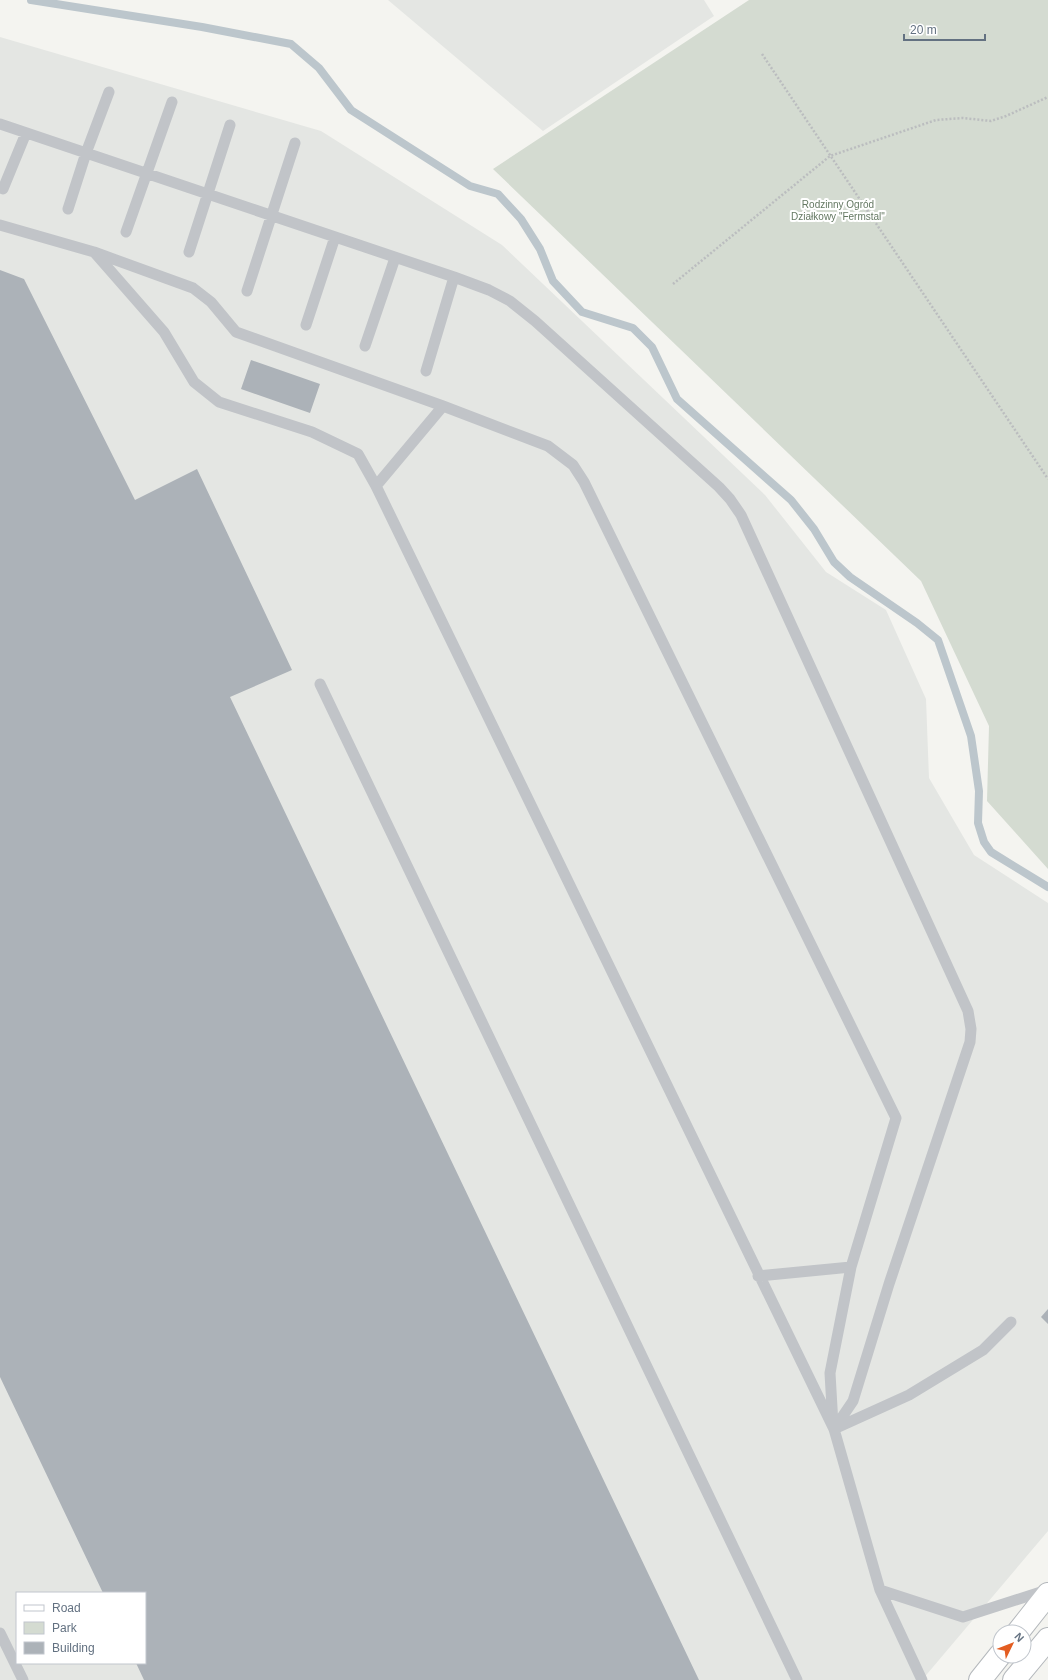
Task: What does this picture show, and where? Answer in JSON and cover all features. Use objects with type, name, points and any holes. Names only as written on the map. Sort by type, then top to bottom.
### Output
[{"type":"main road","points":[[1024,1624],[1048,1594]]},
{"type":"main road","points":[[1014,1680],[1048,1639]]},
{"type":"main road","points":[[980,1680],[993,1664]]},
{"type":"lane","points":[[68,209],[86,153],[109,92]]},
{"type":"lane","points":[[126,232],[172,102]]},
{"type":"lane","points":[[0,124],[490,290],[510,301],[522,310],[730,499],[741,515],[968,1011],[971,1029],[970,1042],[889,1284],[853,1401],[834,1429]]},
{"type":"lane","points":[[189,252],[230,125]]},
{"type":"lane","points":[[3,189],[26,133]]},
{"type":"lane","points":[[247,291],[295,144]]},
{"type":"lane","points":[[0,225],[94,252],[193,288],[210,302],[236,332],[443,406],[548,446],[573,465],[584,482],[896,1118],[851,1267],[830,1373],[834,1429]]},
{"type":"lane","points":[[306,325],[335,237]]},
{"type":"lane","points":[[94,252],[164,332],[194,382],[219,402],[312,432],[358,454],[376,486],[758,1276],[834,1429],[880,1590],[922,1680]]},
{"type":"lane","points":[[365,346],[395,258]]},
{"type":"lane","points":[[426,371],[454,277]]},
{"type":"lane","points":[[376,486],[443,406]]},
{"type":"lane","points":[[320,684],[797,1680]]},
{"type":"lane","points":[[758,1276],[851,1267]]},
{"type":"lane","points":[[834,1429],[909,1395],[983,1350],[1011,1322]]},
{"type":"lane","points":[[880,1590],[964,1617],[1048,1590]]},
{"type":"lane","points":[[0,1633],[23,1680]]},
{"type":"path","points":[[762,54],[1048,479]]},
{"type":"path","points":[[673,284],[830,156],[936,120],[963,118],[990,121],[1006,116],[1048,97]]},
{"type":"shaded area","points":[[388,0],[704,0],[714,16],[543,131]]},
{"type":"shaded area","points":[[0,37],[321,131],[502,245],[765,495],[826,572],[886,610],[926,699],[929,778],[974,855],[1048,903],[1048,1531],[922,1680],[0,1680]]},
{"type":"green space","name":"Rodzinny Ogród Działkowy \"Fermstal\"","points":[[749,0],[1048,0],[1048,869],[987,801],[989,726],[921,581],[493,169]]},
{"type":"building","points":[[0,270],[24,279],[135,500],[197,469],[292,670],[230,697],[699,1680],[144,1680],[136,1664],[146,1664],[146,1592],[103,1592],[0,1377]]},
{"type":"building","points":[[251,360],[320,384],[310,413],[241,389]]},
{"type":"building","points":[[1048,1309],[1048,1324],[1041,1317]]},
{"type":"waterway","points":[[31,0],[202,27],[291,44],[319,68],[351,110],[470,186],[498,194],[521,219],[540,249],[553,281],[582,312],[633,328],[652,347],[677,399],[791,500],[814,529],[834,562],[850,577],[917,623],[938,640],[971,736],[979,791],[978,823],[984,842],[991,852],[1048,887]]}]
